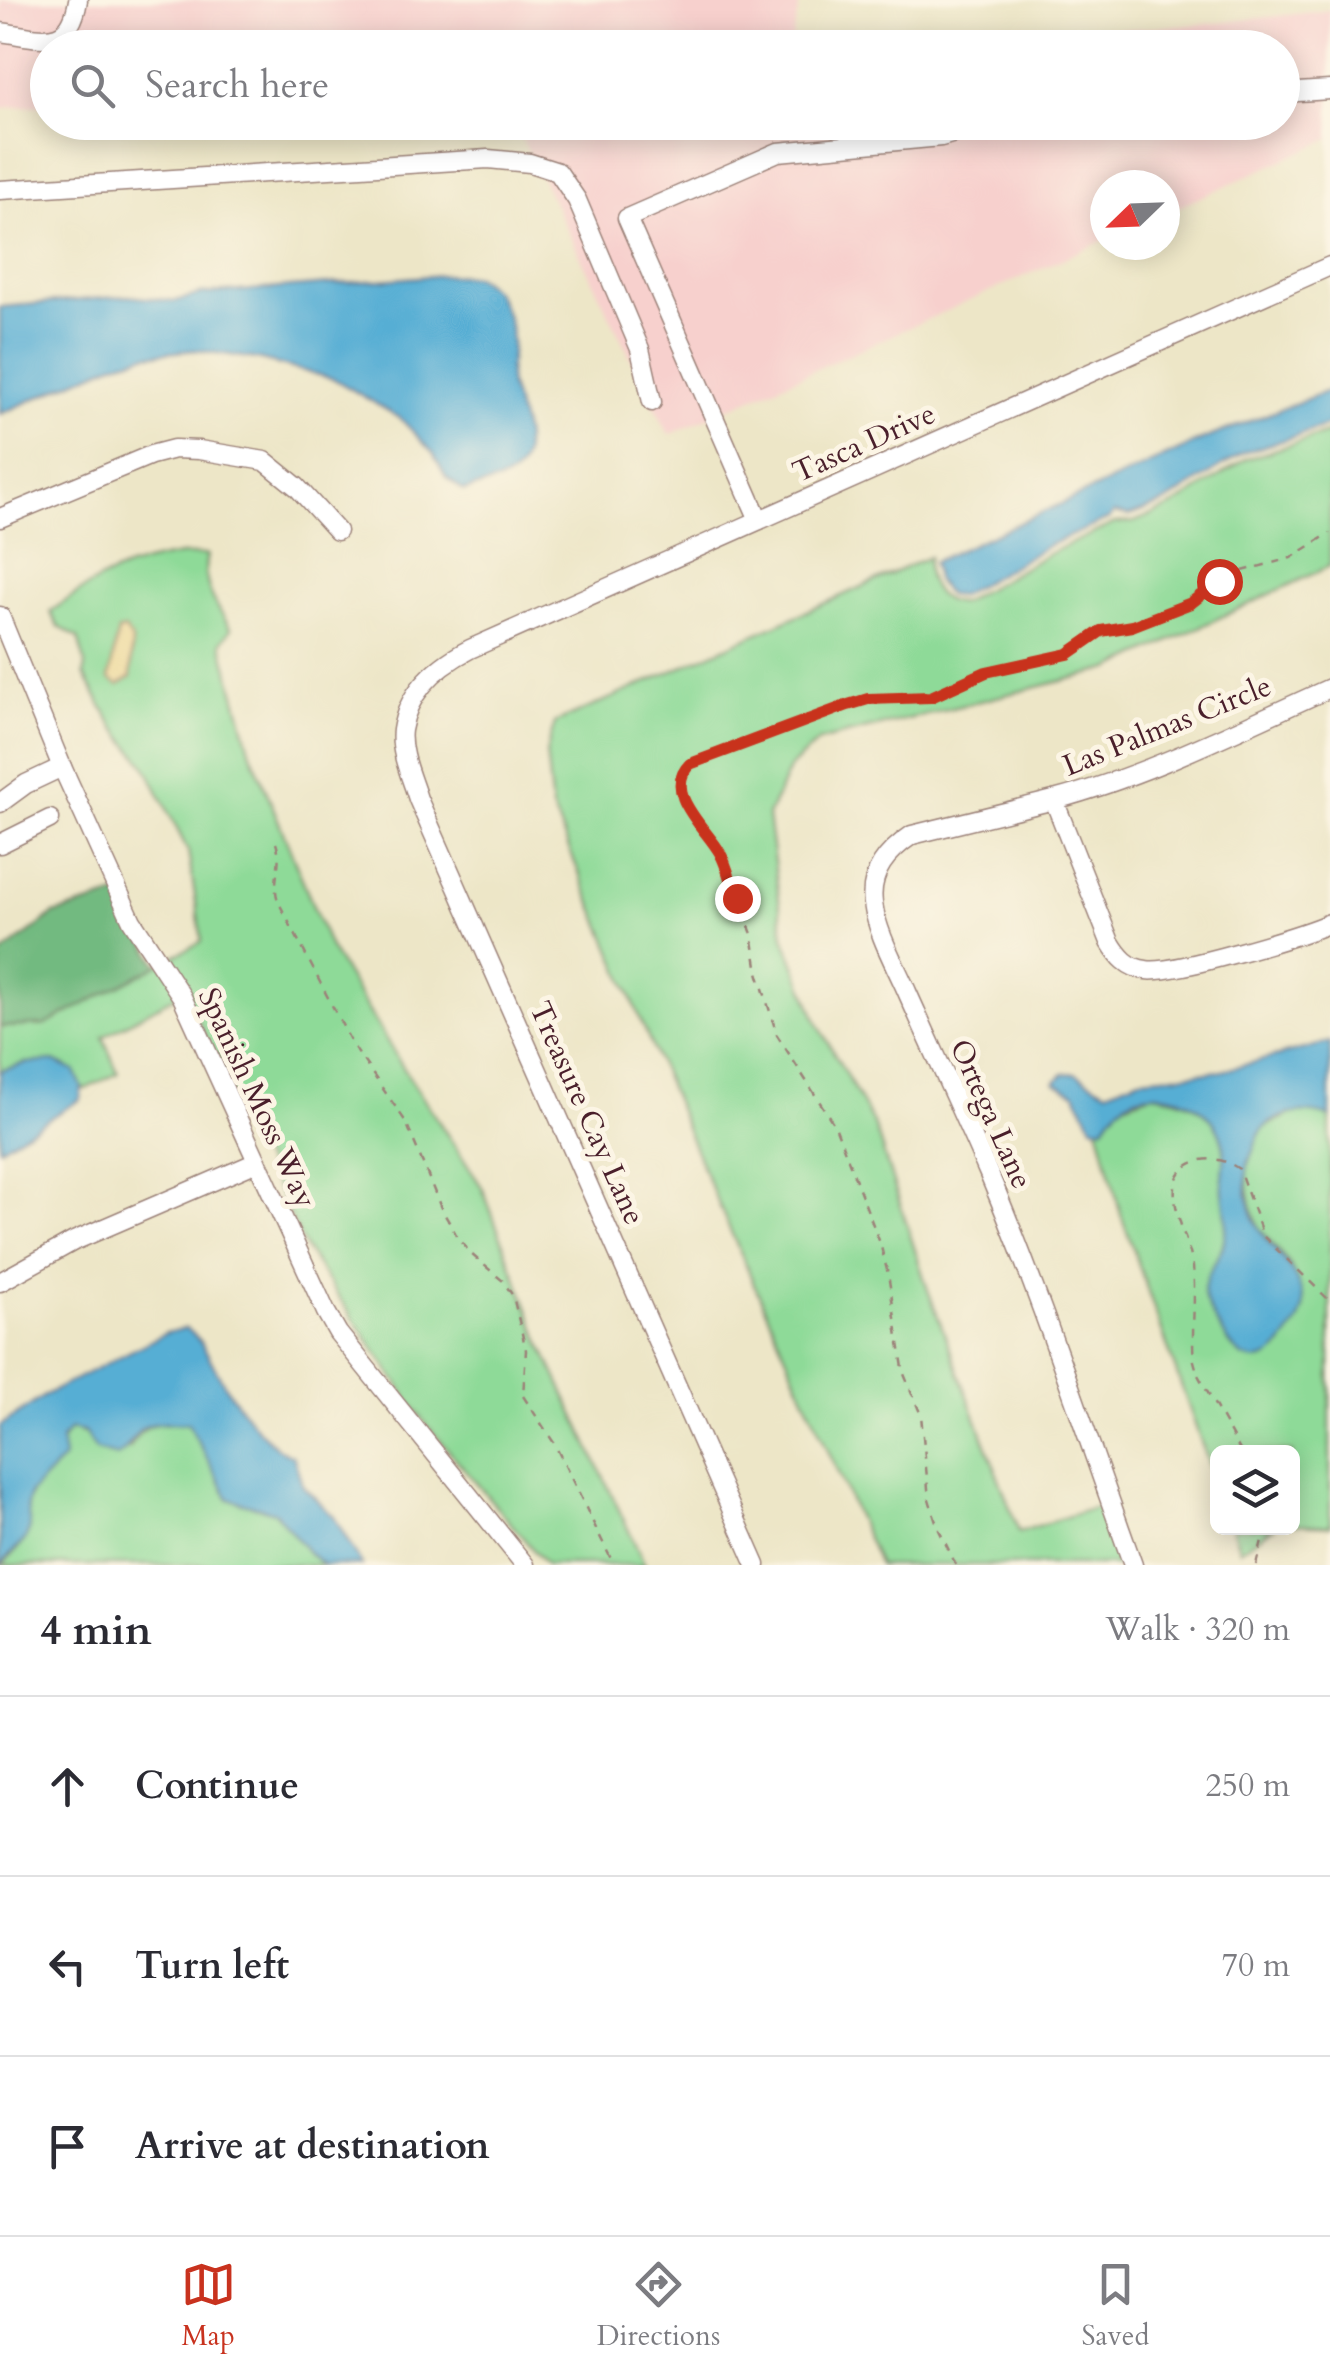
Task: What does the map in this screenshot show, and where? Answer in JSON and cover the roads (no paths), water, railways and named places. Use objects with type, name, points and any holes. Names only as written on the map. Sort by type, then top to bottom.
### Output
[{"type":"street","points":[[69,30],[78,0]]},
{"type":"street","points":[[0,32],[30,36]]},
{"type":"street","points":[[1300,92],[1330,90]]},
{"type":"street","points":[[759,520],[628,218],[778,152],[908,140]]},
{"type":"street","points":[[0,190],[488,159],[530,163],[558,172],[578,200],[640,349],[652,402]]},
{"type":"street","name":"Tasca Drive","points":[[426,680],[452,658],[470,649],[1330,266]]},
{"type":"street","points":[[0,518],[151,454],[199,450],[265,461],[297,487],[337,531]]},
{"type":"street","name":"Spanish Moss Way","points":[[0,616],[62,767],[132,921],[182,996],[338,1333],[525,1565]]},
{"type":"street","name":"Treasure Cay Lane","points":[[426,680],[415,696],[402,732],[418,799],[756,1565]]},
{"type":"street","name":"Las Palmas Circle","points":[[1330,688],[1187,751],[1054,800],[1110,942],[1132,966],[1148,971],[1182,966],[1330,923]]},
{"type":"street","points":[[0,803],[26,784],[62,767]]},
{"type":"street","name":"Ortega Lane","points":[[1054,800],[912,836],[898,844],[880,864],[872,898],[875,916],[895,965],[1016,1242],[1133,1565]]},
{"type":"street","points":[[0,844],[50,820]]},
{"type":"street","points":[[0,1282],[74,1241],[257,1162]]},
{"type":"water","points":[[444,275],[483,281],[500,300],[510,326],[510,384],[525,447],[516,472],[495,482],[464,491],[446,477],[433,453],[400,418],[334,379],[257,359],[196,350],[146,355],[116,363],[0,414],[0,307],[127,296],[176,301],[200,294]]},
{"type":"water","points":[[1330,390],[1330,425],[1243,453],[1164,503],[1129,516],[1114,513],[960,596],[948,595],[936,580],[933,562],[1204,439]]},
{"type":"water","points":[[1330,1042],[1330,1117],[1297,1113],[1281,1117],[1261,1132],[1248,1163],[1248,1197],[1255,1220],[1295,1276],[1303,1303],[1298,1321],[1275,1352],[1253,1360],[1239,1353],[1226,1338],[1204,1294],[1223,1245],[1226,1224],[1224,1148],[1215,1124],[1188,1101],[1152,1094],[1118,1108],[1104,1126],[1093,1126],[1076,1094],[1055,1082],[1063,1074],[1075,1073],[1107,1091],[1140,1078],[1222,1071]]},
{"type":"water","points":[[54,1061],[75,1071],[82,1087],[80,1100],[0,1148],[0,1071],[26,1063]]},
{"type":"water","points":[[186,1328],[202,1345],[248,1418],[271,1442],[293,1456],[303,1486],[334,1517],[362,1565],[324,1565],[275,1512],[229,1499],[188,1423],[143,1428],[117,1456],[96,1450],[84,1432],[71,1429],[61,1439],[64,1458],[30,1493],[30,1528],[25,1540],[0,1565],[0,1426],[47,1394],[166,1333]]}]
